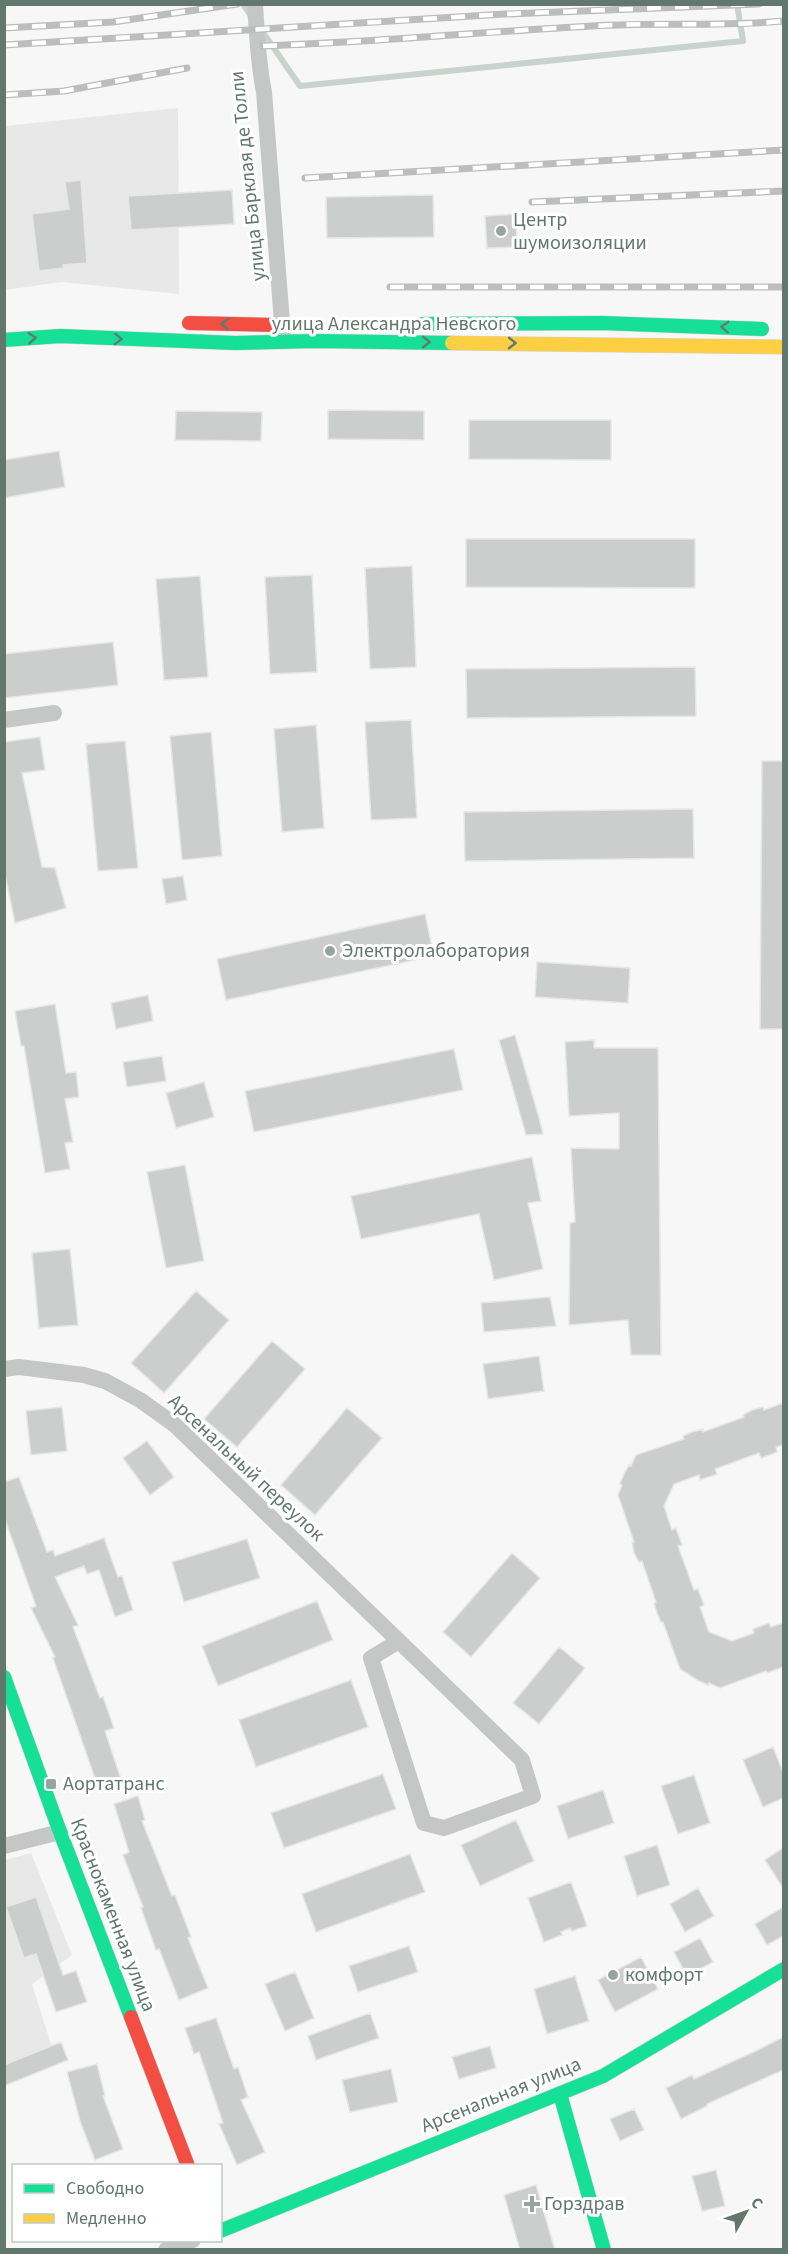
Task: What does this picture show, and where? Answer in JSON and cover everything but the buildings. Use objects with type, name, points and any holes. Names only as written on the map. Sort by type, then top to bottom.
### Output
[{"type":"street","name":"улица Барклая де Толли","points":[[255,14],[259,47],[257,59],[264,92],[288,325],[284,343]]},
{"type":"street","points":[[176,323],[288,325]]},
{"type":"street","points":[[410,324],[602,323],[772,329]]},
{"type":"street","name":"улица Александра Невского","points":[[4,340],[60,336],[205,342],[453,342],[783,347]]},
{"type":"street","points":[[4,720],[54,713]]},
{"type":"street","name":"Арсенальный переулок","points":[[4,1369],[19,1367],[84,1375],[105,1381],[140,1400],[175,1425],[399,1641],[522,1760],[533,1796],[444,1828],[424,1823],[371,1658],[399,1641]]},
{"type":"street","name":"Краснокаменная улица","points":[[4,1677],[60,1832],[187,2164]]},
{"type":"street","points":[[4,1846],[60,1832]]},
{"type":"street","name":"Арсенальная улица","points":[[222,2230],[603,2076],[783,1970]]},
{"type":"street","points":[[560,2094],[604,2250]]},
{"type":"street","points":[[166,2250],[190,2242]]},
{"type":"shaded area","points":[[178,108],[179,294],[61,282],[5,290],[5,126]]},
{"type":"shaded area","points":[[31,1853],[72,1955],[32,1984],[56,2060],[5,2085],[5,1860]]},
{"type":"waterway","points":[[243,4],[251,16]]},
{"type":"waterway","points":[[262,31],[300,86],[743,41],[737,4]]},
{"type":"railway","points":[[4,28],[113,22],[237,4]]},
{"type":"railway","points":[[4,45],[505,14],[759,4]]},
{"type":"railway","points":[[263,46],[592,26],[784,21]]},
{"type":"railway","points":[[4,95],[64,91],[187,68]]},
{"type":"railway","points":[[305,178],[784,150]]},
{"type":"railway","points":[[532,202],[784,191]]},
{"type":"railway","points":[[390,287],[784,287]]},
{"type":"traffic: fast","points":[[423,324],[602,323],[762,329]]},
{"type":"traffic: fast","points":[[4,340],[60,336],[235,343],[315,341],[452,343]]},
{"type":"traffic: fast","points":[[4,1677],[131,2017]]},
{"type":"traffic: fast","points":[[222,2230],[603,2076],[784,1969]]},
{"type":"traffic: fast","points":[[560,2094],[604,2250]]},
{"type":"traffic: slow","points":[[452,343],[784,347]]},
{"type":"traffic: jam","points":[[189,323],[276,325]]},
{"type":"traffic: jam","points":[[131,2017],[187,2164]]},
{"type":"place","name":"Центр шумоизоляции","points":[[501,231]]},
{"type":"place","name":"Электролаборатория","points":[[330,951]]},
{"type":"place","name":"Аортатранс","points":[[51,1784]]},
{"type":"place","name":"комфорт","points":[[613,1975]]},
{"type":"place","name":"Горздрав","points":[[532,2204]]}]
